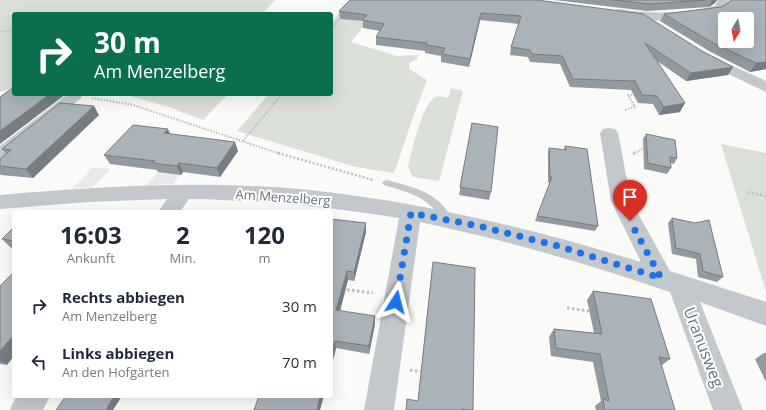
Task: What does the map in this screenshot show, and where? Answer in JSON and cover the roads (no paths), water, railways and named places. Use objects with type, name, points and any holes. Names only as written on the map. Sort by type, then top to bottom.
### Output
[{"type":"street","points":[[603,11],[644,17],[712,10],[720,6],[724,0]]},
{"type":"street","points":[[644,17],[662,30]]},
{"type":"street","points":[[693,50],[766,87]]},
{"type":"street","points":[[0,155],[74,97]]},
{"type":"street","name":"Uranusweg","points":[[609,133],[620,201],[670,281],[728,410]]},
{"type":"street","name":"Am Menzelberg","points":[[0,202],[138,192],[288,196],[353,202],[448,220],[558,246],[670,281],[766,314]]},
{"type":"street","points":[[170,210],[183,193]]},
{"type":"street","points":[[379,410],[411,213]]},
{"type":"street","points":[[25,410],[34,398]]},
{"type":"lane","points":[[387,183],[420,194],[436,203],[441,208],[448,220]]}]
